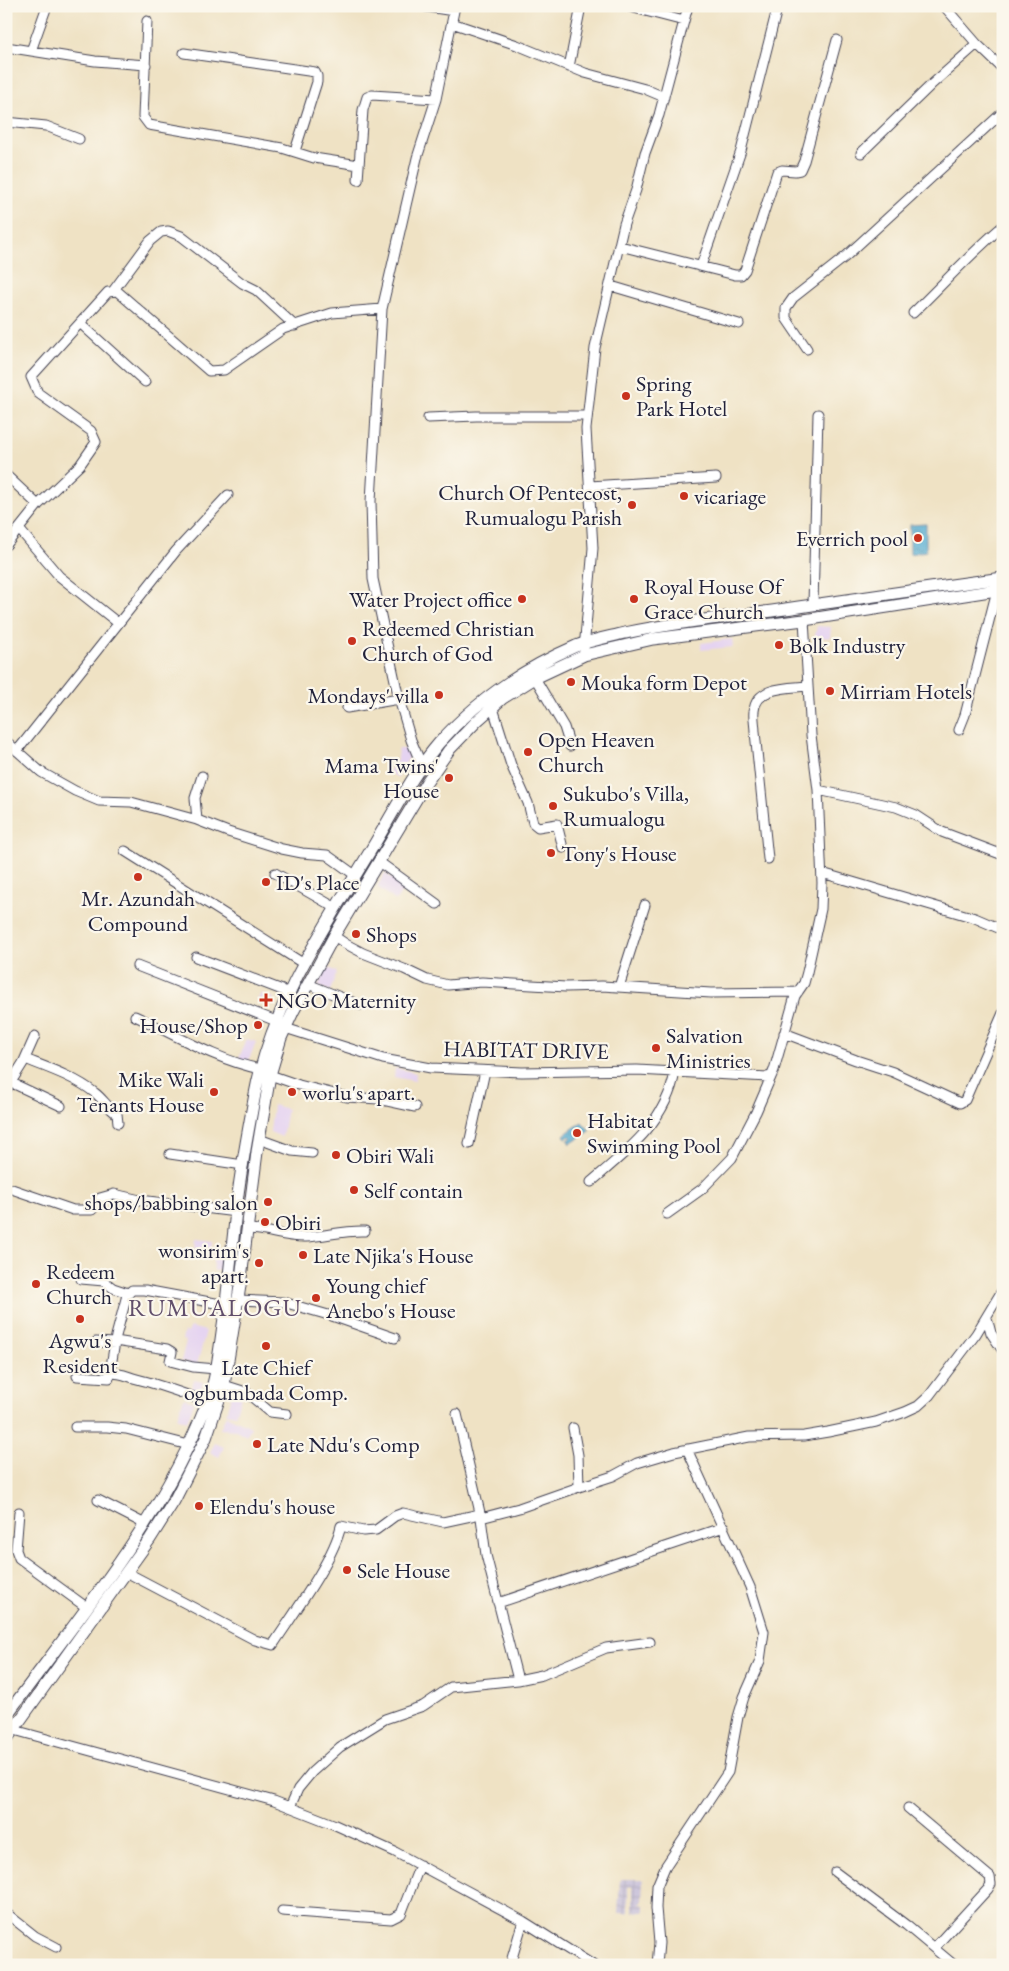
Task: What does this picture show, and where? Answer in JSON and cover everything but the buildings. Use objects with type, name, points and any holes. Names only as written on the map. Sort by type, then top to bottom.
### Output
[{"type":"main road","points":[[6,1716],[145,1524],[164,1495],[194,1433],[208,1402],[216,1369],[226,1305],[243,1165],[265,1072],[290,993],[336,908],[422,766],[452,730],[470,712],[498,690],[548,659],[584,643],[650,628],[1003,578]]},
{"type":"main road","points":[[281,1024],[308,984],[334,936],[426,783],[448,750],[503,698],[535,678],[584,655],[653,639],[804,620],[1000,589]]},
{"type":"main road","points":[[6,1740],[10,1727],[126,1572],[174,1501],[206,1438],[224,1385],[238,1300],[259,1139],[265,1072]]},
{"type":"street","points":[[31,51],[47,6]]},
{"type":"street","points":[[421,6],[454,8],[436,100],[417,158],[382,309],[371,501],[373,579],[399,699],[411,740],[422,766]]},
{"type":"street","points":[[569,67],[581,6]]},
{"type":"street","points":[[626,6],[684,21]]},
{"type":"street","points":[[584,655],[593,548],[586,429],[595,348],[624,224],[636,190],[645,153],[660,116],[688,6]]},
{"type":"street","points":[[944,6],[977,44],[1003,69]]},
{"type":"street","points":[[702,266],[741,151],[776,13]]},
{"type":"street","points":[[147,21],[143,117],[149,125],[294,151],[314,158],[359,164]]},
{"type":"street","points":[[452,23],[517,45],[569,67],[645,89],[664,97]]},
{"type":"street","points":[[620,246],[741,275],[745,270],[777,172],[782,170],[800,170],[804,161],[837,40]]},
{"type":"street","points":[[861,153],[977,44]]},
{"type":"street","points":[[6,47],[95,61],[146,66]]},
{"type":"street","points":[[184,53],[315,72],[317,82],[294,151]]},
{"type":"street","points":[[358,180],[362,110],[367,97],[372,95],[436,100]]},
{"type":"street","points":[[807,349],[786,318],[786,308],[793,298],[845,257],[1003,112]]},
{"type":"street","points":[[6,122],[46,126],[79,139]]},
{"type":"street","points":[[913,313],[961,267],[975,250],[1003,226]]},
{"type":"street","points":[[113,291],[150,241],[161,232],[168,231],[181,236],[242,283],[256,290],[295,326]]},
{"type":"street","points":[[611,286],[739,324]]},
{"type":"street","points":[[6,545],[38,505],[80,465],[96,442],[91,431],[38,392],[31,377],[108,292],[117,291],[210,371],[224,370],[283,329],[332,313],[382,309]]},
{"type":"street","points":[[80,323],[145,382]]},
{"type":"street","points":[[813,605],[818,414]]},
{"type":"street","points":[[428,418],[587,416]]},
{"type":"street","points":[[6,475],[38,505]]},
{"type":"street","points":[[590,486],[716,478]]},
{"type":"street","points":[[18,751],[176,551],[228,495]]},
{"type":"street","points":[[19,529],[59,576],[118,623]]},
{"type":"street","points":[[959,730],[965,715],[1000,589]]},
{"type":"street","points":[[667,1214],[702,1189],[732,1158],[756,1112],[772,1075],[795,996],[807,972],[818,928],[821,908],[822,873],[818,790],[811,736],[804,620]]},
{"type":"street","points":[[535,678],[564,727],[570,746]]},
{"type":"street","points":[[768,859],[754,712],[760,697],[767,693],[808,686]]},
{"type":"street","points":[[346,708],[399,699]]},
{"type":"street","points":[[493,708],[511,765],[528,803],[533,823],[538,827],[557,824],[563,848]]},
{"type":"street","points":[[6,741],[41,772],[75,791],[99,801],[132,802],[197,820],[228,832],[282,848],[302,853],[327,855],[356,875]]},
{"type":"street","points":[[197,820],[196,798],[202,776]]},
{"type":"street","points":[[818,790],[896,807],[916,815],[942,832],[1003,855]]},
{"type":"street","points":[[125,851],[304,964]]},
{"type":"street","points":[[379,862],[437,904]]},
{"type":"street","points":[[275,872],[336,908]]},
{"type":"street","points":[[822,873],[975,918],[1003,930]]},
{"type":"street","points":[[619,987],[645,905]]},
{"type":"street","points":[[334,936],[363,953],[427,980],[448,985],[482,982],[530,986],[619,987],[717,993],[798,992]]},
{"type":"street","points":[[196,957],[290,993]]},
{"type":"street","name":"HABITAT DRIVE","points":[[137,966],[281,1024],[383,1059],[431,1068],[522,1072],[619,1070],[768,1077],[772,1075]]},
{"type":"street","points":[[308,984],[360,1005]]},
{"type":"street","points":[[784,1033],[893,1072],[960,1103],[966,1100],[1003,1013]]},
{"type":"street","points":[[135,1016],[218,1056],[299,1085],[347,1097],[378,1099],[415,1107]]},
{"type":"street","points":[[6,1090],[12,1083],[35,1036]]},
{"type":"street","points":[[25,1058],[53,1070],[98,1094],[111,1110],[118,1114],[118,1123]]},
{"type":"street","points":[[469,1144],[485,1071]]},
{"type":"street","points":[[590,1182],[632,1147],[656,1120],[669,1097],[675,1072]]},
{"type":"street","points":[[12,1083],[60,1106]]},
{"type":"street","points":[[259,1139],[292,1151],[312,1153]]},
{"type":"street","points":[[170,1154],[243,1165]]},
{"type":"street","points":[[6,1188],[73,1210],[92,1210],[100,1198],[114,1194],[140,1200],[236,1212]]},
{"type":"street","points":[[247,1229],[304,1237],[365,1231]]},
{"type":"street","points":[[81,1276],[81,1279],[104,1281],[113,1288],[128,1293]]},
{"type":"street","points":[[126,1572],[255,1640],[273,1645],[321,1570],[339,1535],[341,1526],[363,1531],[376,1530],[403,1513],[443,1522],[480,1516],[519,1508],[613,1476],[636,1463],[687,1449],[749,1438],[804,1436],[828,1432],[876,1422],[904,1412],[918,1406],[929,1396],[987,1318],[1003,1289]]},
{"type":"street","points":[[77,1376],[109,1378],[115,1342],[128,1293],[132,1290],[145,1290],[226,1305]]},
{"type":"street","points":[[238,1300],[283,1302],[332,1316],[395,1338]]},
{"type":"street","points":[[987,1318],[991,1334],[1003,1351]]},
{"type":"street","points":[[96,1342],[115,1342],[167,1349],[172,1352],[170,1361],[194,1367],[216,1369]]},
{"type":"street","points":[[110,1373],[121,1372],[208,1402]]},
{"type":"street","points":[[224,1385],[246,1392],[270,1412],[287,1414]]},
{"type":"street","points":[[457,1414],[480,1516],[486,1555],[518,1680]]},
{"type":"street","points":[[75,1427],[126,1429],[189,1444]]},
{"type":"street","points":[[573,1428],[578,1455],[579,1487]]},
{"type":"street","points":[[194,1433],[206,1438]]},
{"type":"street","points":[[657,1965],[659,1943],[656,1908],[658,1886],[665,1867],[728,1772],[738,1716],[760,1661],[764,1632],[750,1587],[687,1449]]},
{"type":"street","points":[[98,1500],[145,1524]]},
{"type":"street","points":[[19,1512],[16,1550],[19,1558],[86,1607]]},
{"type":"street","points":[[498,1603],[724,1527]]},
{"type":"street","points":[[290,1807],[298,1789],[312,1772],[340,1746],[385,1719],[423,1706],[440,1693],[451,1688],[518,1680],[542,1675],[606,1648],[650,1642]]},
{"type":"street","points":[[10,1727],[274,1801],[333,1824],[420,1865],[523,1921],[593,1965]]},
{"type":"street","points":[[908,1808],[990,1877],[991,1884],[988,1889],[934,1948]]},
{"type":"street","points":[[282,1912],[395,1918],[401,1914],[420,1865]]},
{"type":"street","points":[[835,1872],[906,1925],[954,1965]]},
{"type":"street","points":[[6,1913],[36,1936],[56,1947]]},
{"type":"street","points":[[510,1965],[523,1921]]},
{"type":"shaded area","points":[[817,626],[831,627],[830,638],[815,636]]},
{"type":"shaded area","points":[[732,639],[733,647],[701,650],[701,643]]},
{"type":"shaded area","points":[[398,749],[408,749],[408,759],[398,778],[389,772],[397,759]]},
{"type":"shaded area","points":[[385,873],[405,887],[396,901],[377,887]]},
{"type":"shaded area","points":[[327,967],[337,972],[330,991],[318,986]]},
{"type":"shaded area","name":"NGO Maternity","points":[[261,993],[274,998],[270,1007],[257,1001]]},
{"type":"shaded area","points":[[247,1039],[256,1042],[247,1064],[238,1060]]},
{"type":"shaded area","points":[[395,1068],[416,1073],[415,1081],[394,1077]]},
{"type":"shaded area","points":[[273,1105],[287,1109],[282,1137],[270,1132]]},
{"type":"shaded area","points":[[196,1239],[212,1241],[211,1249],[195,1249]]},
{"type":"shaded area","points":[[212,1252],[223,1252],[223,1258],[220,1259],[221,1270],[214,1271]]},
{"type":"shaded area","points":[[190,1327],[206,1331],[197,1365],[181,1361],[186,1341],[182,1340],[184,1332],[188,1333]]},
{"type":"shaded area","points":[[194,1380],[203,1382],[199,1396],[190,1392]]},
{"type":"shaded area","points":[[233,1390],[243,1392],[235,1415],[226,1413]]},
{"type":"shaded area","points":[[184,1398],[194,1402],[187,1421],[177,1417]]},
{"type":"shaded area","points":[[226,1415],[251,1427],[246,1436],[236,1430],[220,1429]]},
{"type":"shaded area","points":[[215,1443],[224,1447],[219,1457],[210,1452]]},
{"type":"shaded area","points":[[620,1879],[643,1879],[642,1902],[639,1903],[644,1904],[644,1912],[633,1912],[633,1886],[628,1887],[628,1913],[618,1913]]},
{"type":"water","name":"Everrich pool","points":[[926,524],[926,551],[910,554],[910,525]]},
{"type":"water","name":"Habitat Swimming Pool","points":[[582,1122],[590,1131],[570,1144],[568,1140],[572,1138],[570,1136],[566,1138],[564,1135]]},
{"type":"place","name":"Spring Park Hotel","points":[[626,396]]},
{"type":"place","name":"vicariage","points":[[684,496]]},
{"type":"place","name":"Church Of Pentecost, Rumualogu Parish","points":[[632,505]]},
{"type":"place","name":"Everrich pool","points":[[918,538]]},
{"type":"place","name":"Water Project office","points":[[522,599]]},
{"type":"place","name":"Royal House Of Grace Church","points":[[634,599]]},
{"type":"place","name":"Redeemed Christian Church of God","points":[[352,641]]},
{"type":"place","name":"Bolk Industry","points":[[779,645]]},
{"type":"place","name":"Mouka form Depot","points":[[571,682]]},
{"type":"place","name":"Mirriam Hotels","points":[[830,691]]},
{"type":"place","name":"Mondays' villa","points":[[439,695]]},
{"type":"place","name":"Open Heaven Church","points":[[528,752]]},
{"type":"place","name":"Mama Twins' House","points":[[449,778]]},
{"type":"place","name":"Sukubo's Villa, Rumualogu","points":[[553,806]]},
{"type":"place","name":"Tony's House","points":[[551,853]]},
{"type":"place","name":"Mr. Azundah Compound","points":[[138,877]]},
{"type":"place","name":"ID's Place","points":[[266,882]]},
{"type":"place","name":"Shops","points":[[356,934]]},
{"type":"place","name":"NGO Maternity","points":[[266,1000]]},
{"type":"place","name":"House/Shop","points":[[258,1025]]},
{"type":"place","name":"Salvation Ministries","points":[[656,1048]]},
{"type":"place","name":"Mike Wali Tenants House","points":[[214,1092]]},
{"type":"place","name":"worlu's apart.","points":[[292,1092]]},
{"type":"place","name":"Habitat Swimming Pool","points":[[577,1133]]},
{"type":"place","name":"Obiri Wali","points":[[336,1155]]},
{"type":"place","name":"Self contain","points":[[354,1190]]},
{"type":"place","name":"shops/babbing salon","points":[[268,1202]]},
{"type":"place","name":"Obiri","points":[[265,1222]]},
{"type":"place","name":"Late Njika's House","points":[[303,1255]]},
{"type":"place","name":"wonsirim's apart.","points":[[259,1263]]},
{"type":"place","name":"Redeem Church","points":[[36,1284]]},
{"type":"place","name":"Young chief Anebo's House","points":[[316,1298]]},
{"type":"place","name":"Agwu's Resident","points":[[80,1319]]},
{"type":"place","name":"Late Chief ogbumbada Comp.","points":[[266,1346]]},
{"type":"place","name":"Late Ndu's Comp","points":[[257,1444]]},
{"type":"place","name":"Elendu's house","points":[[199,1506]]},
{"type":"place","name":"Sele House","points":[[347,1570]]},
{"type":"district","name":"RUMUALOGU","points":[[215,1307]]}]
